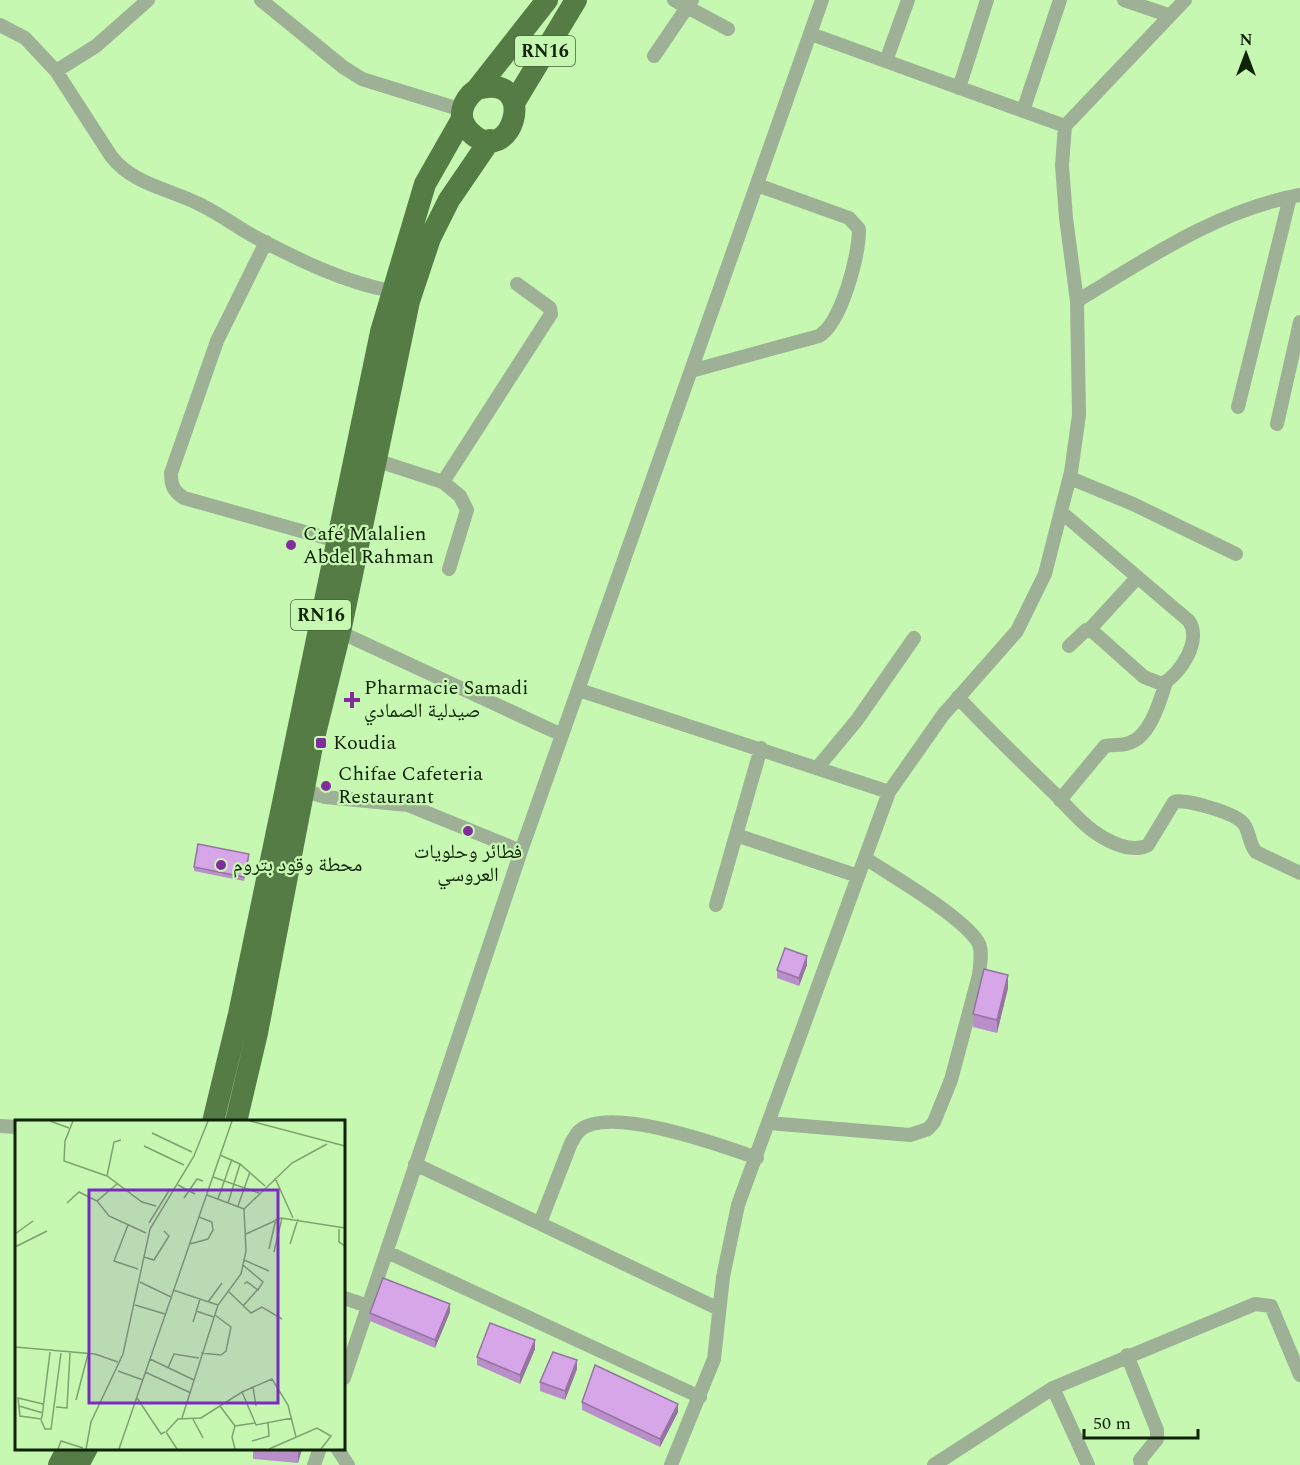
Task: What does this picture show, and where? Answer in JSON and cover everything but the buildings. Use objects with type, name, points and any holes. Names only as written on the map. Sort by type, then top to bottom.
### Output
[{"type":"highway","name":"RN16","points":[[213,1120],[239,1014],[381,332],[392,291],[425,184],[462,115],[464,102],[477,89],[547,0]]},
{"type":"highway","name":"RN16","points":[[236,1120],[256,1033],[303,790],[340,632],[396,354],[419,266],[449,200],[490,140],[498,139],[512,128],[515,120],[514,103],[576,0]]},
{"type":"highway","name":"RN16","points":[[477,89],[495,87],[503,90],[514,103]]},
{"type":"highway","points":[[462,115],[472,135],[490,140]]},
{"type":"highway","points":[[59,1465],[67,1450]]},
{"type":"highway","points":[[78,1465],[86,1450]]},
{"type":"street","points":[[56,71],[96,46],[148,0]]},
{"type":"street","points":[[261,0],[343,67],[362,79],[462,115]]},
{"type":"street","points":[[674,0],[690,4],[728,28]]},
{"type":"street","points":[[345,1375],[521,851],[822,0]]},
{"type":"street","points":[[886,61],[908,0]]},
{"type":"street","points":[[959,88],[987,0]]},
{"type":"street","points":[[1023,111],[1060,0]]},
{"type":"street","points":[[1124,0],[1168,15]]},
{"type":"street","points":[[671,1465],[714,1359],[732,1225],[889,792],[924,739],[1024,620],[1045,574],[1070,478],[1078,415],[1077,301],[1066,218],[1062,165],[1065,126],[1168,15],[1185,0]]},
{"type":"street","points":[[654,56],[690,4]]},
{"type":"street","points":[[0,25],[25,38],[56,71],[121,168],[136,178],[203,206],[266,242],[369,287],[392,291]]},
{"type":"street","points":[[811,34],[1065,126]]},
{"type":"street","points":[[691,371],[819,336],[831,328],[838,309],[859,246],[859,229],[849,218],[757,184]]},
{"type":"street","points":[[1077,301],[1172,243],[1233,214],[1295,196]]},
{"type":"street","points":[[1238,407],[1295,196]]},
{"type":"street","points":[[266,242],[217,341],[171,473],[171,484],[176,493],[184,498],[337,541]]},
{"type":"street","points":[[443,482],[551,314],[550,308],[517,284]]},
{"type":"street","points":[[1276,424],[1300,322]]},
{"type":"street","points":[[375,460],[443,482],[459,496],[467,510],[449,569]]},
{"type":"street","points":[[1070,478],[1151,512],[1236,554]]},
{"type":"street","points":[[1061,512],[1136,579],[1189,621],[1194,628],[1192,648],[1174,675],[1166,682],[1157,684],[1144,677],[1090,629]]},
{"type":"street","points":[[1070,646],[1086,630],[1090,629],[1136,579]]},
{"type":"street","points":[[340,632],[562,735]]},
{"type":"street","points":[[818,767],[857,720],[914,638]]},
{"type":"street","points":[[1060,800],[1105,746],[1128,744],[1136,740],[1156,710],[1166,682]]},
{"type":"street","points":[[579,690],[889,792]]},
{"type":"street","points":[[958,696],[1001,744],[1093,831],[1116,844],[1135,849],[1143,848],[1153,840],[1174,802],[1189,801],[1239,820],[1246,828],[1256,852],[1300,873]]},
{"type":"street","points":[[716,905],[761,748]]},
{"type":"street","points":[[303,790],[325,797],[408,805],[521,851]]},
{"type":"street","points":[[736,835],[858,876]]},
{"type":"street","points":[[769,1124],[910,1135],[928,1129],[941,1108],[979,975],[981,955],[979,944],[947,914],[865,858]]},
{"type":"street","points":[[540,1223],[571,1143],[579,1131],[587,1127],[616,1122],[633,1123],[704,1139],[757,1158]]},
{"type":"street","points":[[0,1126],[15,1127]]},
{"type":"street","points":[[415,1164],[719,1309]]},
{"type":"street","points":[[387,1252],[700,1396]]},
{"type":"street","points":[[345,1298],[368,1306]]},
{"type":"street","points":[[934,1465],[1053,1388],[1127,1355],[1255,1304],[1268,1303],[1280,1325],[1300,1375]]},
{"type":"street","points":[[1127,1355],[1157,1430],[1157,1439],[1140,1460],[1142,1465]]},
{"type":"street","points":[[1053,1388],[1088,1465]]},
{"type":"street","points":[[314,1465],[320,1450]]},
{"type":"street","points":[[339,1450],[348,1465]]},
{"type":"place","name":"Café Malalien Abdel Rahman","points":[[291,545]]},
{"type":"place","name":"Pharmacie Samadi صيدلية الصمادي","points":[[352,700]]},
{"type":"place","name":"Koudia","points":[[321,743]]},
{"type":"place","name":"Chifae Cafeteria Restaurant","points":[[326,786]]},
{"type":"place","name":"فطائر وحلويات العروسي","points":[[468,831]]},
{"type":"place","name":"محطة وقود بتروم","points":[[221,865]]}]
